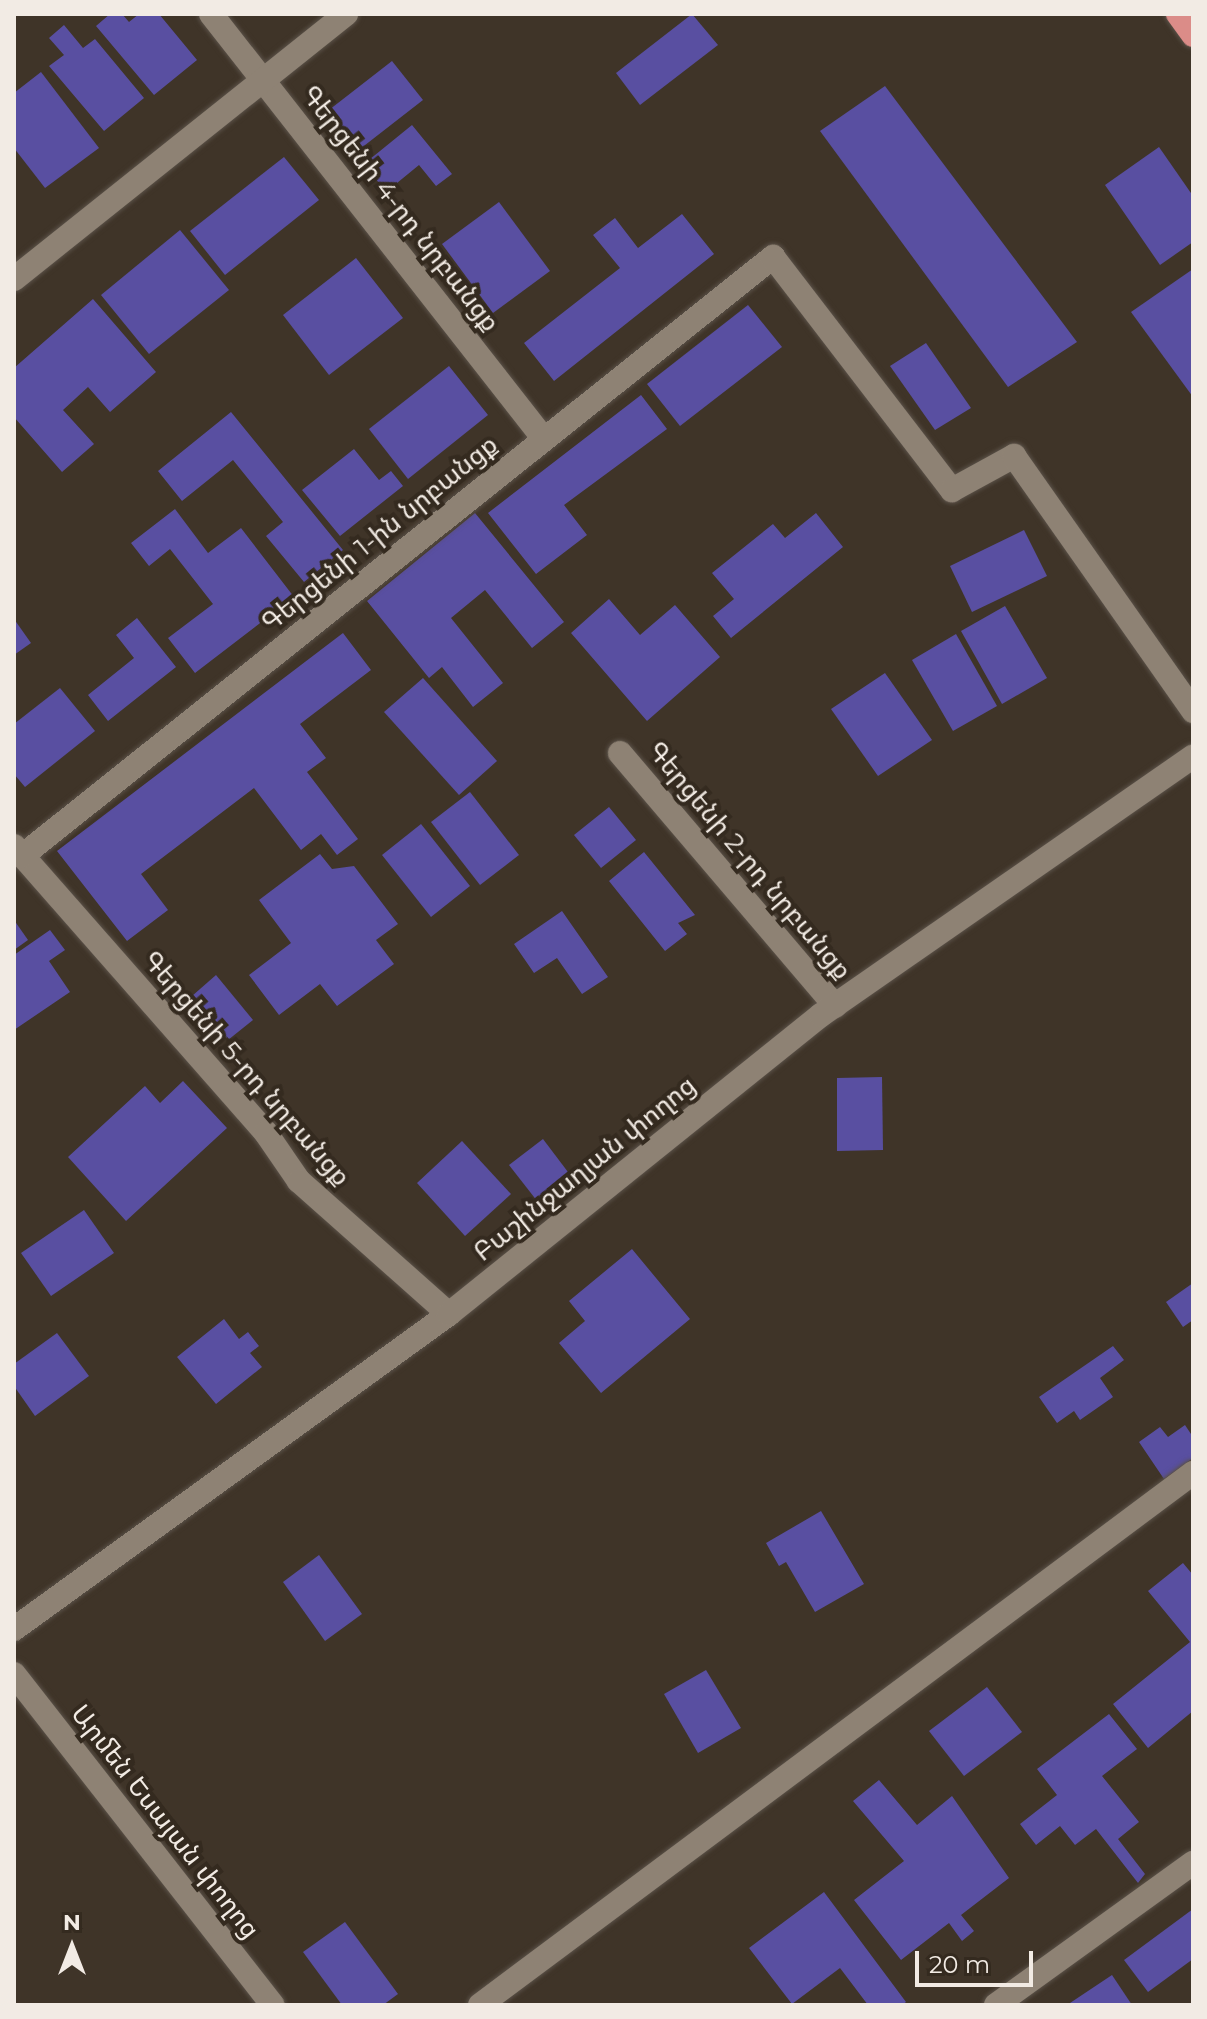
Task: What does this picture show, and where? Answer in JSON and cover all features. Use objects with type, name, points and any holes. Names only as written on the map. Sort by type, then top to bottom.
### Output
[{"type":"highway","points":[[1178,14],[1193,35]]},
{"type":"street","name":"Գերցենի 4-րդ նրբանցք","points":[[211,14],[544,439]]},
{"type":"street","points":[[14,279],[346,14]]},
{"type":"street","name":"Գերցենի 1-ին նրբանցք","points":[[18,851],[773,257],[952,490],[1014,456],[1193,711]]},
{"type":"street","name":"Գերցենի 2-րդ նրբանցք","points":[[620,753],[835,1006]]},
{"type":"street","name":"Բաշինջաղյան փողոց","points":[[14,1629],[449,1314],[835,1006],[1193,756]]},
{"type":"street","name":"Գերցենի 5-րդ նրբանցք","points":[[18,851],[266,1133],[299,1181],[449,1314]]},
{"type":"street","points":[[480,2005],[1193,1473]]},
{"type":"street","name":"Արմեն Եսայան փողոց","points":[[14,1674],[273,2005]]},
{"type":"street","points":[[996,2005],[1193,1863]]},
{"type":"building","points":[[110,14],[122,14],[129,22],[139,14],[159,14],[197,60],[154,95],[96,26]]},
{"type":"building","points":[[692,14],[718,45],[640,105],[616,73]]},
{"type":"building","points":[[64,25],[83,48],[95,39],[144,98],[104,131],[49,66],[64,55],[49,38]]},
{"type":"building","points":[[392,61],[423,100],[351,156],[320,117]]},
{"type":"building","points":[[41,72],[99,148],[45,188],[14,148],[14,93]]},
{"type":"building","points":[[885,86],[1077,342],[1008,387],[820,131]]},
{"type":"building","points":[[412,125],[452,174],[436,186],[419,165],[386,192],[364,164]]},
{"type":"building","points":[[1159,147],[1193,196],[1193,242],[1160,265],[1105,185]]},
{"type":"building","points":[[284,157],[319,200],[225,275],[190,231]]},
{"type":"building","points":[[499,202],[550,271],[493,313],[442,244]]},
{"type":"building","points":[[682,214],[714,254],[554,381],[524,343],[620,268],[593,235],[615,218],[638,248]]},
{"type":"building","points":[[180,230],[229,290],[149,354],[101,295]]},
{"type":"building","points":[[356,258],[403,318],[329,375],[283,315]]},
{"type":"building","points":[[1193,269],[1193,397],[1131,312]]},
{"type":"building","points":[[93,299],[156,372],[110,412],[88,387],[63,410],[94,444],[62,472],[14,417],[14,368]]},
{"type":"building","points":[[748,305],[782,347],[680,426],[647,384]]},
{"type":"building","points":[[926,343],[971,408],[935,430],[890,366]]},
{"type":"building","points":[[449,366],[488,415],[408,479],[369,429]]},
{"type":"building","points":[[641,395],[667,429],[564,505],[587,535],[536,574],[488,513]]},
{"type":"building","points":[[231,412],[343,550],[304,582],[266,536],[283,522],[233,460],[182,501],[158,471]]},
{"type":"building","points":[[354,449],[379,480],[391,471],[403,486],[340,536],[302,490]]},
{"type":"building","points":[[175,509],[208,553],[241,528],[294,597],[195,673],[168,638],[213,604],[170,549],[149,566],[131,543]]},
{"type":"building","points":[[475,513],[564,622],[532,648],[485,590],[451,618],[503,683],[473,707],[442,667],[429,678],[367,601]]},
{"type":"building","points":[[816,513],[843,547],[731,638],[713,616],[734,599],[712,573],[773,524],[785,538]]},
{"type":"building","points":[[1024,530],[1047,576],[972,612],[950,566]]},
{"type":"building","points":[[609,599],[640,635],[675,605],[720,657],[647,721],[571,633]]},
{"type":"building","points":[[1005,606],[1047,678],[1002,704],[961,631]]},
{"type":"building","points":[[137,618],[176,667],[108,721],[88,695],[134,658],[116,635]]},
{"type":"building","points":[[14,619],[31,643],[14,655]]},
{"type":"building","points":[[343,633],[371,670],[300,724],[326,758],[307,772],[358,839],[337,855],[321,834],[301,850],[254,788],[141,874],[168,910],[127,941],[57,851]]},
{"type":"building","points":[[956,634],[997,706],[953,731],[912,660]]},
{"type":"building","points":[[885,673],[932,740],[878,776],[831,709]]},
{"type":"building","points":[[423,678],[497,761],[459,795],[384,712]]},
{"type":"building","points":[[60,688],[95,731],[25,787],[14,774],[14,724]]},
{"type":"building","points":[[470,792],[519,855],[480,885],[431,822]]},
{"type":"building","points":[[609,807],[636,840],[601,868],[574,835]]},
{"type":"building","points":[[421,824],[470,886],[431,917],[382,855]]},
{"type":"building","points":[[644,852],[695,915],[678,923],[687,934],[665,951],[609,881]]},
{"type":"building","points":[[320,854],[332,869],[354,866],[398,924],[376,940],[394,964],[337,1006],[320,984],[279,1015],[249,975],[291,943],[259,900]]},
{"type":"building","points":[[562,911],[608,977],[582,994],[557,958],[534,973],[514,944]]},
{"type":"building","points":[[14,920],[28,940],[14,950]]},
{"type":"building","points":[[50,930],[65,950],[49,961],[70,992],[14,1030],[14,955]]},
{"type":"building","points":[[216,975],[253,1020],[228,1040],[192,996]]},
{"type":"building","points":[[882,1077],[883,1150],[837,1151],[837,1078]]},
{"type":"building","points":[[183,1081],[227,1128],[126,1221],[68,1157],[145,1086],[160,1103]]},
{"type":"building","points":[[543,1139],[574,1180],[541,1206],[509,1165]]},
{"type":"building","points":[[462,1141],[511,1194],[465,1236],[417,1183]]},
{"type":"building","points":[[84,1210],[114,1253],[51,1296],[21,1253]]},
{"type":"building","points":[[632,1249],[690,1319],[601,1393],[559,1343],[585,1321],[569,1301]]},
{"type":"building","points":[[1193,1283],[1193,1320],[1183,1327],[1166,1302]]},
{"type":"building","points":[[224,1319],[239,1339],[248,1332],[259,1346],[250,1353],[262,1367],[216,1404],[177,1357]]},
{"type":"building","points":[[57,1333],[89,1376],[35,1416],[14,1386],[14,1364]]},
{"type":"building","points":[[1113,1346],[1124,1360],[1100,1378],[1113,1397],[1080,1420],[1074,1411],[1057,1423],[1039,1397]]},
{"type":"building","points":[[1185,1425],[1193,1437],[1193,1458],[1164,1479],[1139,1442],[1160,1427],[1168,1437]]},
{"type":"building","points":[[821,1511],[864,1584],[815,1612],[786,1562],[779,1566],[766,1543]]},
{"type":"building","points":[[319,1555],[362,1614],[325,1641],[283,1582]]},
{"type":"building","points":[[1183,1563],[1193,1575],[1193,1711],[1148,1748],[1113,1704],[1190,1642],[1148,1591]]},
{"type":"building","points":[[706,1670],[741,1728],[698,1753],[664,1694]]},
{"type":"building","points":[[987,1687],[1022,1732],[964,1776],[929,1731]]},
{"type":"building","points":[[1109,1714],[1137,1749],[1102,1776],[1139,1822],[1118,1839],[1145,1874],[1138,1883],[1096,1829],[1075,1845],[1060,1826],[1036,1845],[1020,1824],[1057,1795],[1037,1769]]},
{"type":"building","points":[[879,1780],[917,1825],[952,1796],[1009,1878],[961,1915],[974,1931],[962,1941],[949,1923],[901,1960],[854,1900],[904,1861],[853,1801]]},
{"type":"building","points":[[824,1892],[906,2002],[902,2005],[868,2005],[840,1968],[792,2004],[749,1948]]},
{"type":"building","points":[[1193,1909],[1193,1959],[1148,1992],[1124,1960]]},
{"type":"building","points":[[345,1922],[398,1994],[383,2005],[342,2005],[303,1952]]},
{"type":"building","points":[[1112,1975],[1132,2005],[1067,2005]]}]
